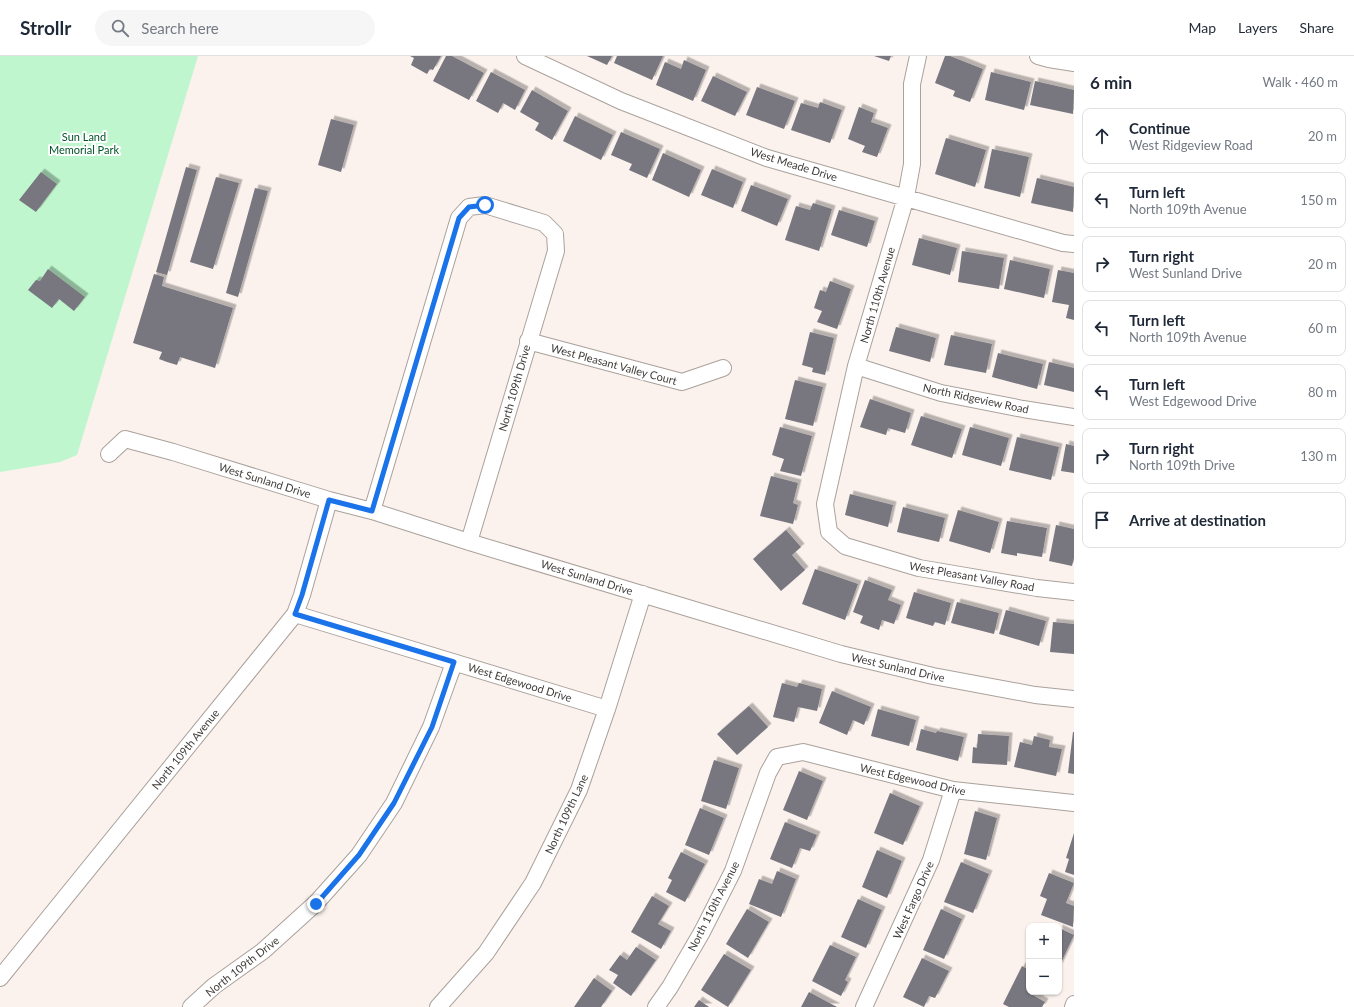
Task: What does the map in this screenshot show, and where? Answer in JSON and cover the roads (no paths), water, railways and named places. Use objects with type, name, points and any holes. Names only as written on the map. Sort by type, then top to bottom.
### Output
[{"type":"street","name":"West Meade Drive","points":[[525,56],[621,101],[767,158],[1063,243],[1074,244]]},
{"type":"street","name":"North 110th Avenue","points":[[829,532],[825,504],[856,366],[906,197],[912,164],[912,84],[918,56]]},
{"type":"street","points":[[1038,56],[1074,63]]},
{"type":"street","name":"North 109th Drive","points":[[372,511],[459,218],[469,207],[485,205],[544,223],[556,234],[556,251],[469,542]]},
{"type":"street","name":"West Pleasant Valley Court","points":[[528,341],[682,382],[723,368]]},
{"type":"street","name":"North Ridgeview Road","points":[[856,366],[941,393],[1074,417]]},
{"type":"street","name":"West Sunland Drive","points":[[110,454],[125,439],[173,452],[329,500],[372,511],[469,542],[841,654],[933,676],[1034,695],[1074,699]]},
{"type":"street","name":"North 109th Avenue","points":[[0,978],[295,614],[302,595],[329,500]]},
{"type":"street","name":"West Pleasant Valley Road","points":[[829,532],[845,546],[919,568],[1037,588],[1074,592]]},
{"type":"street","name":"North 109th Lane","points":[[438,1007],[486,953],[533,883],[579,790],[607,709],[643,594]]},
{"type":"street","name":"West Edgewood Drive","points":[[295,614],[607,709]]},
{"type":"street","name":"North 109th Drive","points":[[191,1007],[214,986],[263,951],[316,904],[359,855],[394,803],[432,727],[454,662]]},
{"type":"street","name":"West Edgewood Drive","points":[[778,757],[803,752],[953,790],[1074,803]]},
{"type":"street","name":"North 110th Avenue","points":[[656,1007],[670,987],[702,932],[733,871],[768,773],[778,757]]},
{"type":"street","name":"West Fargo Drive","points":[[864,1007],[931,860],[953,790]]},
{"type":"park label","name":"Sun Land Memorial Park","points":[[84,142]]}]
